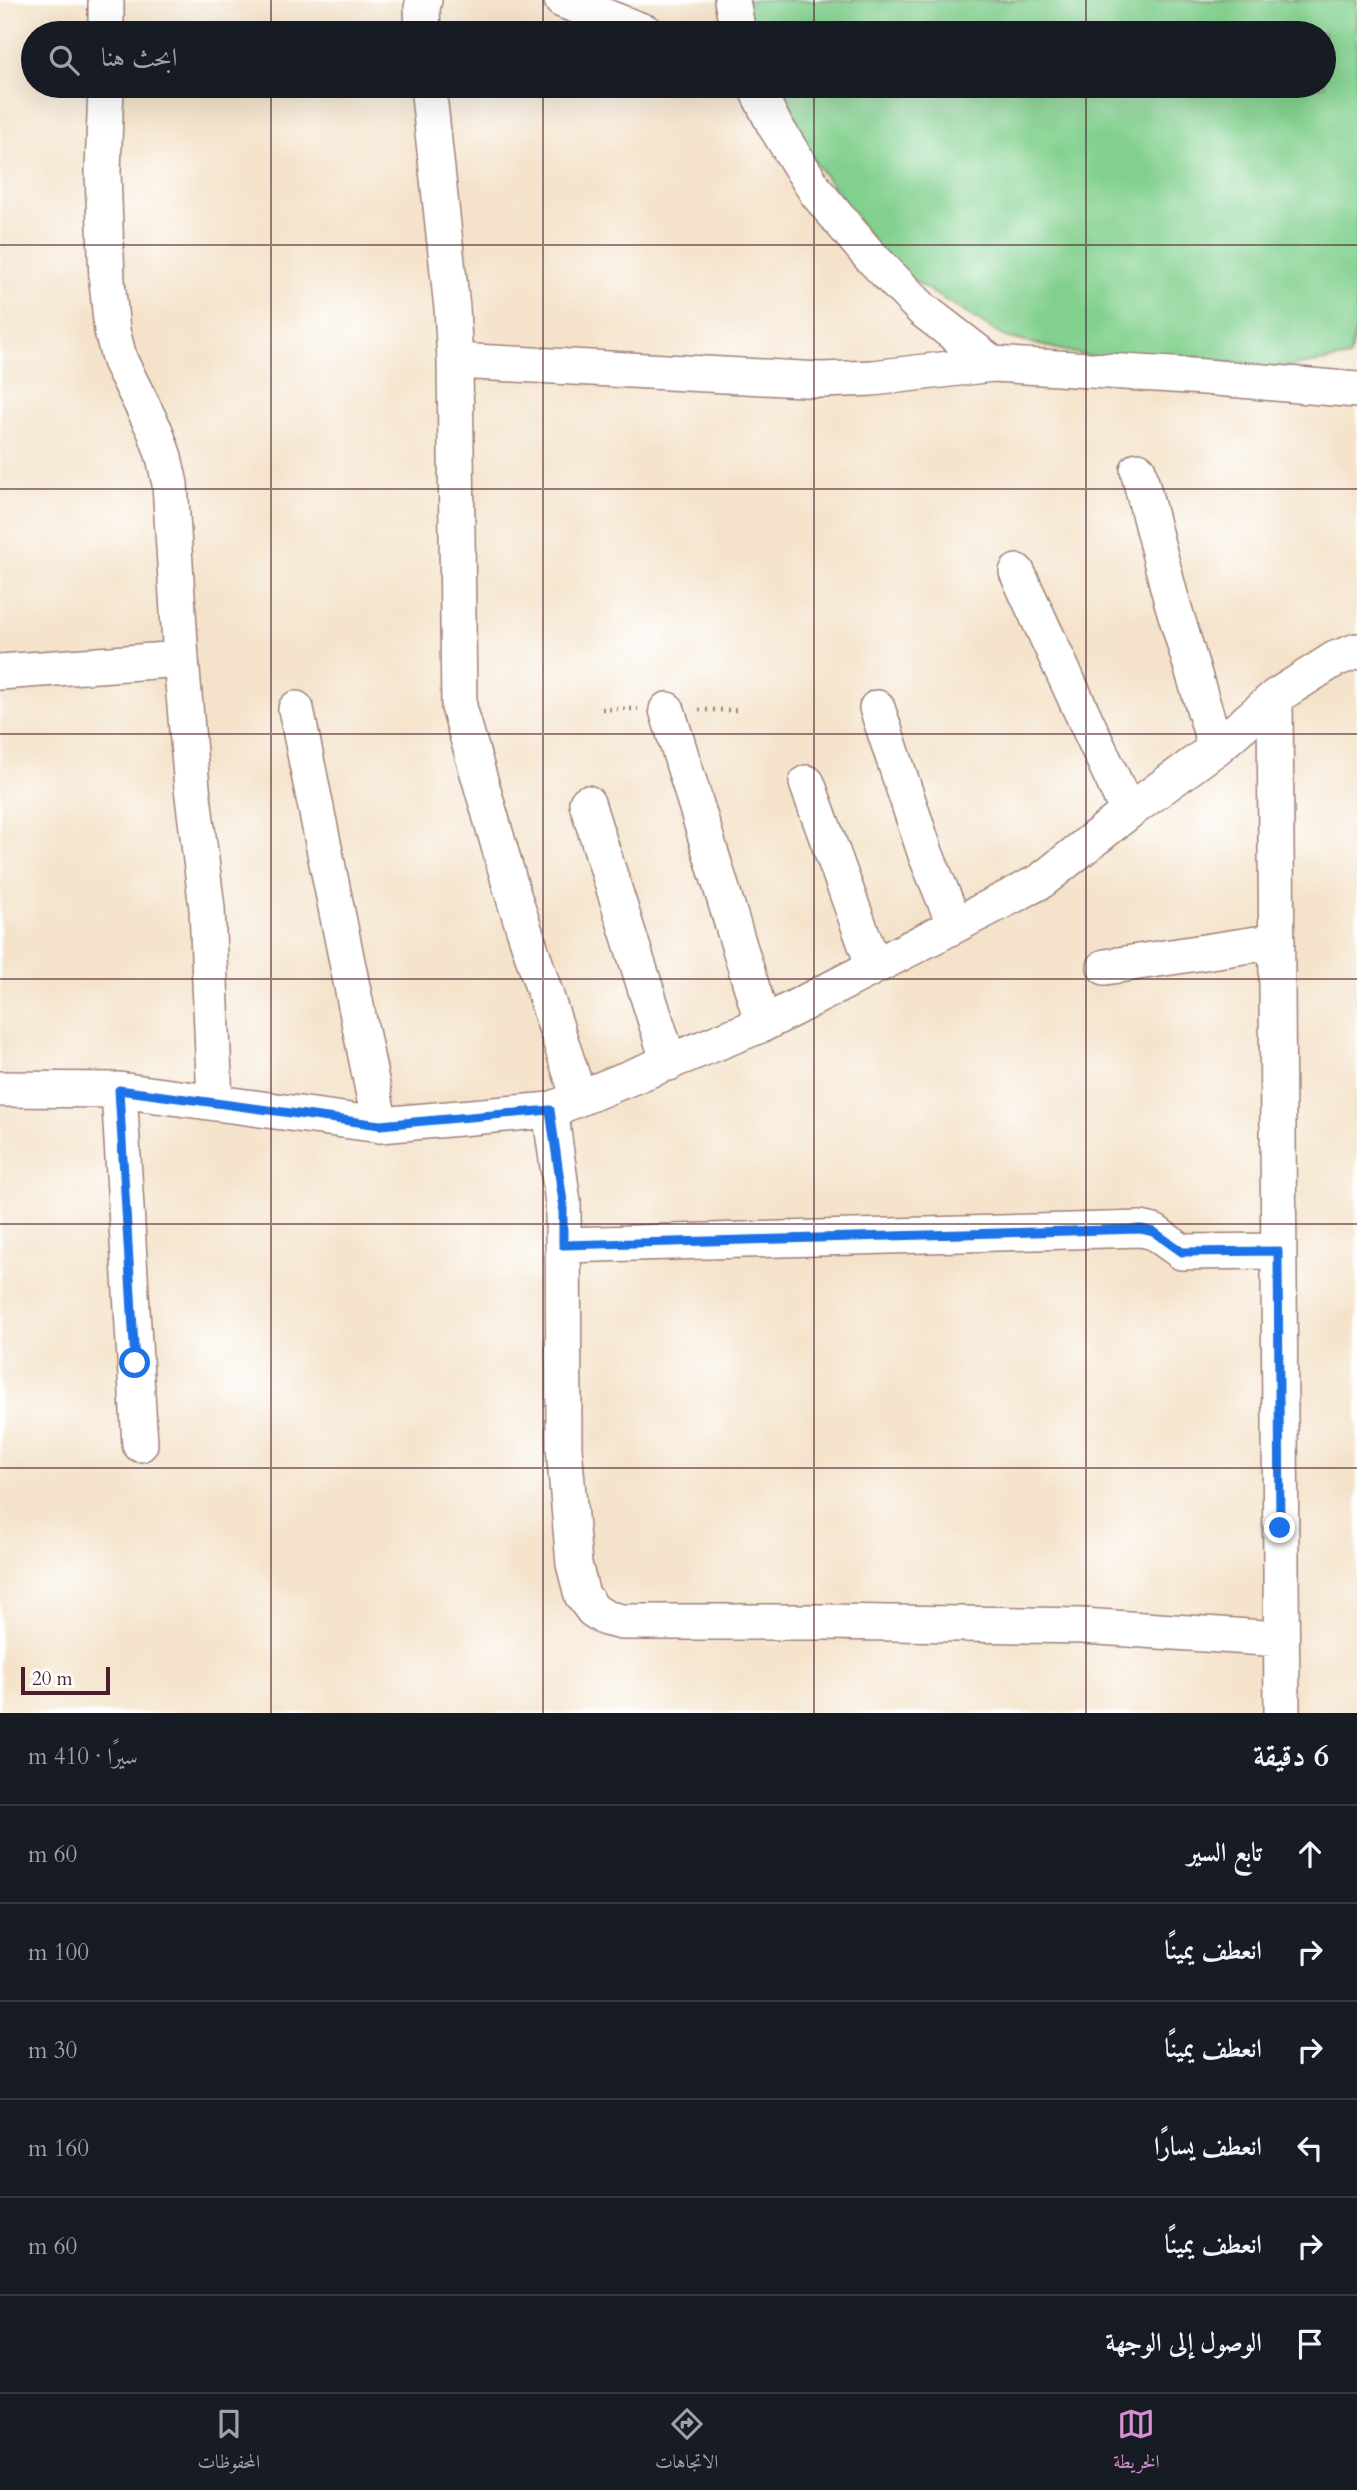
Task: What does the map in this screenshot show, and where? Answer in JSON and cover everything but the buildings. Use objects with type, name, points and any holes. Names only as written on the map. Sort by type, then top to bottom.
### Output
[{"type":"street","points":[[106,0],[106,21]]},
{"type":"street","points":[[423,21],[424,0]]},
{"type":"street","points":[[562,0],[616,21]]},
{"type":"street","points":[[732,0],[736,21]]},
{"type":"street","points":[[106,98],[103,172],[107,281],[113,331],[120,361],[155,431],[170,484],[192,788],[207,908],[215,1103]]},
{"type":"street","points":[[429,98],[452,308],[455,361],[459,708],[514,898],[565,1104],[564,1447],[574,1564],[582,1595],[593,1610],[605,1618],[622,1622],[1083,1626],[1281,1639]]},
{"type":"street","points":[[761,98],[817,194],[869,255],[922,310],[993,364]]},
{"type":"street","points":[[455,361],[822,380],[873,378],[993,364],[1205,376],[1357,390]]},
{"type":"street","points":[[1138,470],[1170,596],[1216,748]]},
{"type":"street","points":[[1017,572],[1128,812]]},
{"type":"street","points":[[0,1089],[119,1090],[380,1125],[565,1104],[763,1024],[1041,881],[1128,812],[1216,748],[1275,697],[1335,659],[1357,651]]},
{"type":"street","points":[[0,673],[181,659]]},
{"type":"street","points":[[1275,697],[1282,1713]]},
{"type":"street","points":[[877,708],[926,855],[955,925]]},
{"type":"street","points":[[296,709],[380,1125]]},
{"type":"street","points":[[667,710],[763,1024]]},
{"type":"street","points":[[807,783],[874,967]]},
{"type":"street","points":[[587,803],[668,1063]]},
{"type":"street","points":[[1105,967],[1277,941]]},
{"type":"street","points":[[119,1090],[140,1444]]},
{"type":"street","points":[[563,1245],[1141,1229],[1154,1232],[1182,1252],[1278,1251]]},
{"type":"green space","points":[[735,0],[1357,0],[1357,325],[1349,357],[1268,370],[1199,357],[1123,364],[1005,337],[893,268],[768,98],[1336,98],[1336,21],[740,21]]},
{"type":"route","points":[[135,1363],[119,1090],[380,1125],[550,1110],[563,1202],[563,1245],[1141,1229],[1160,1235],[1182,1252],[1278,1251],[1280,1528]]}]
